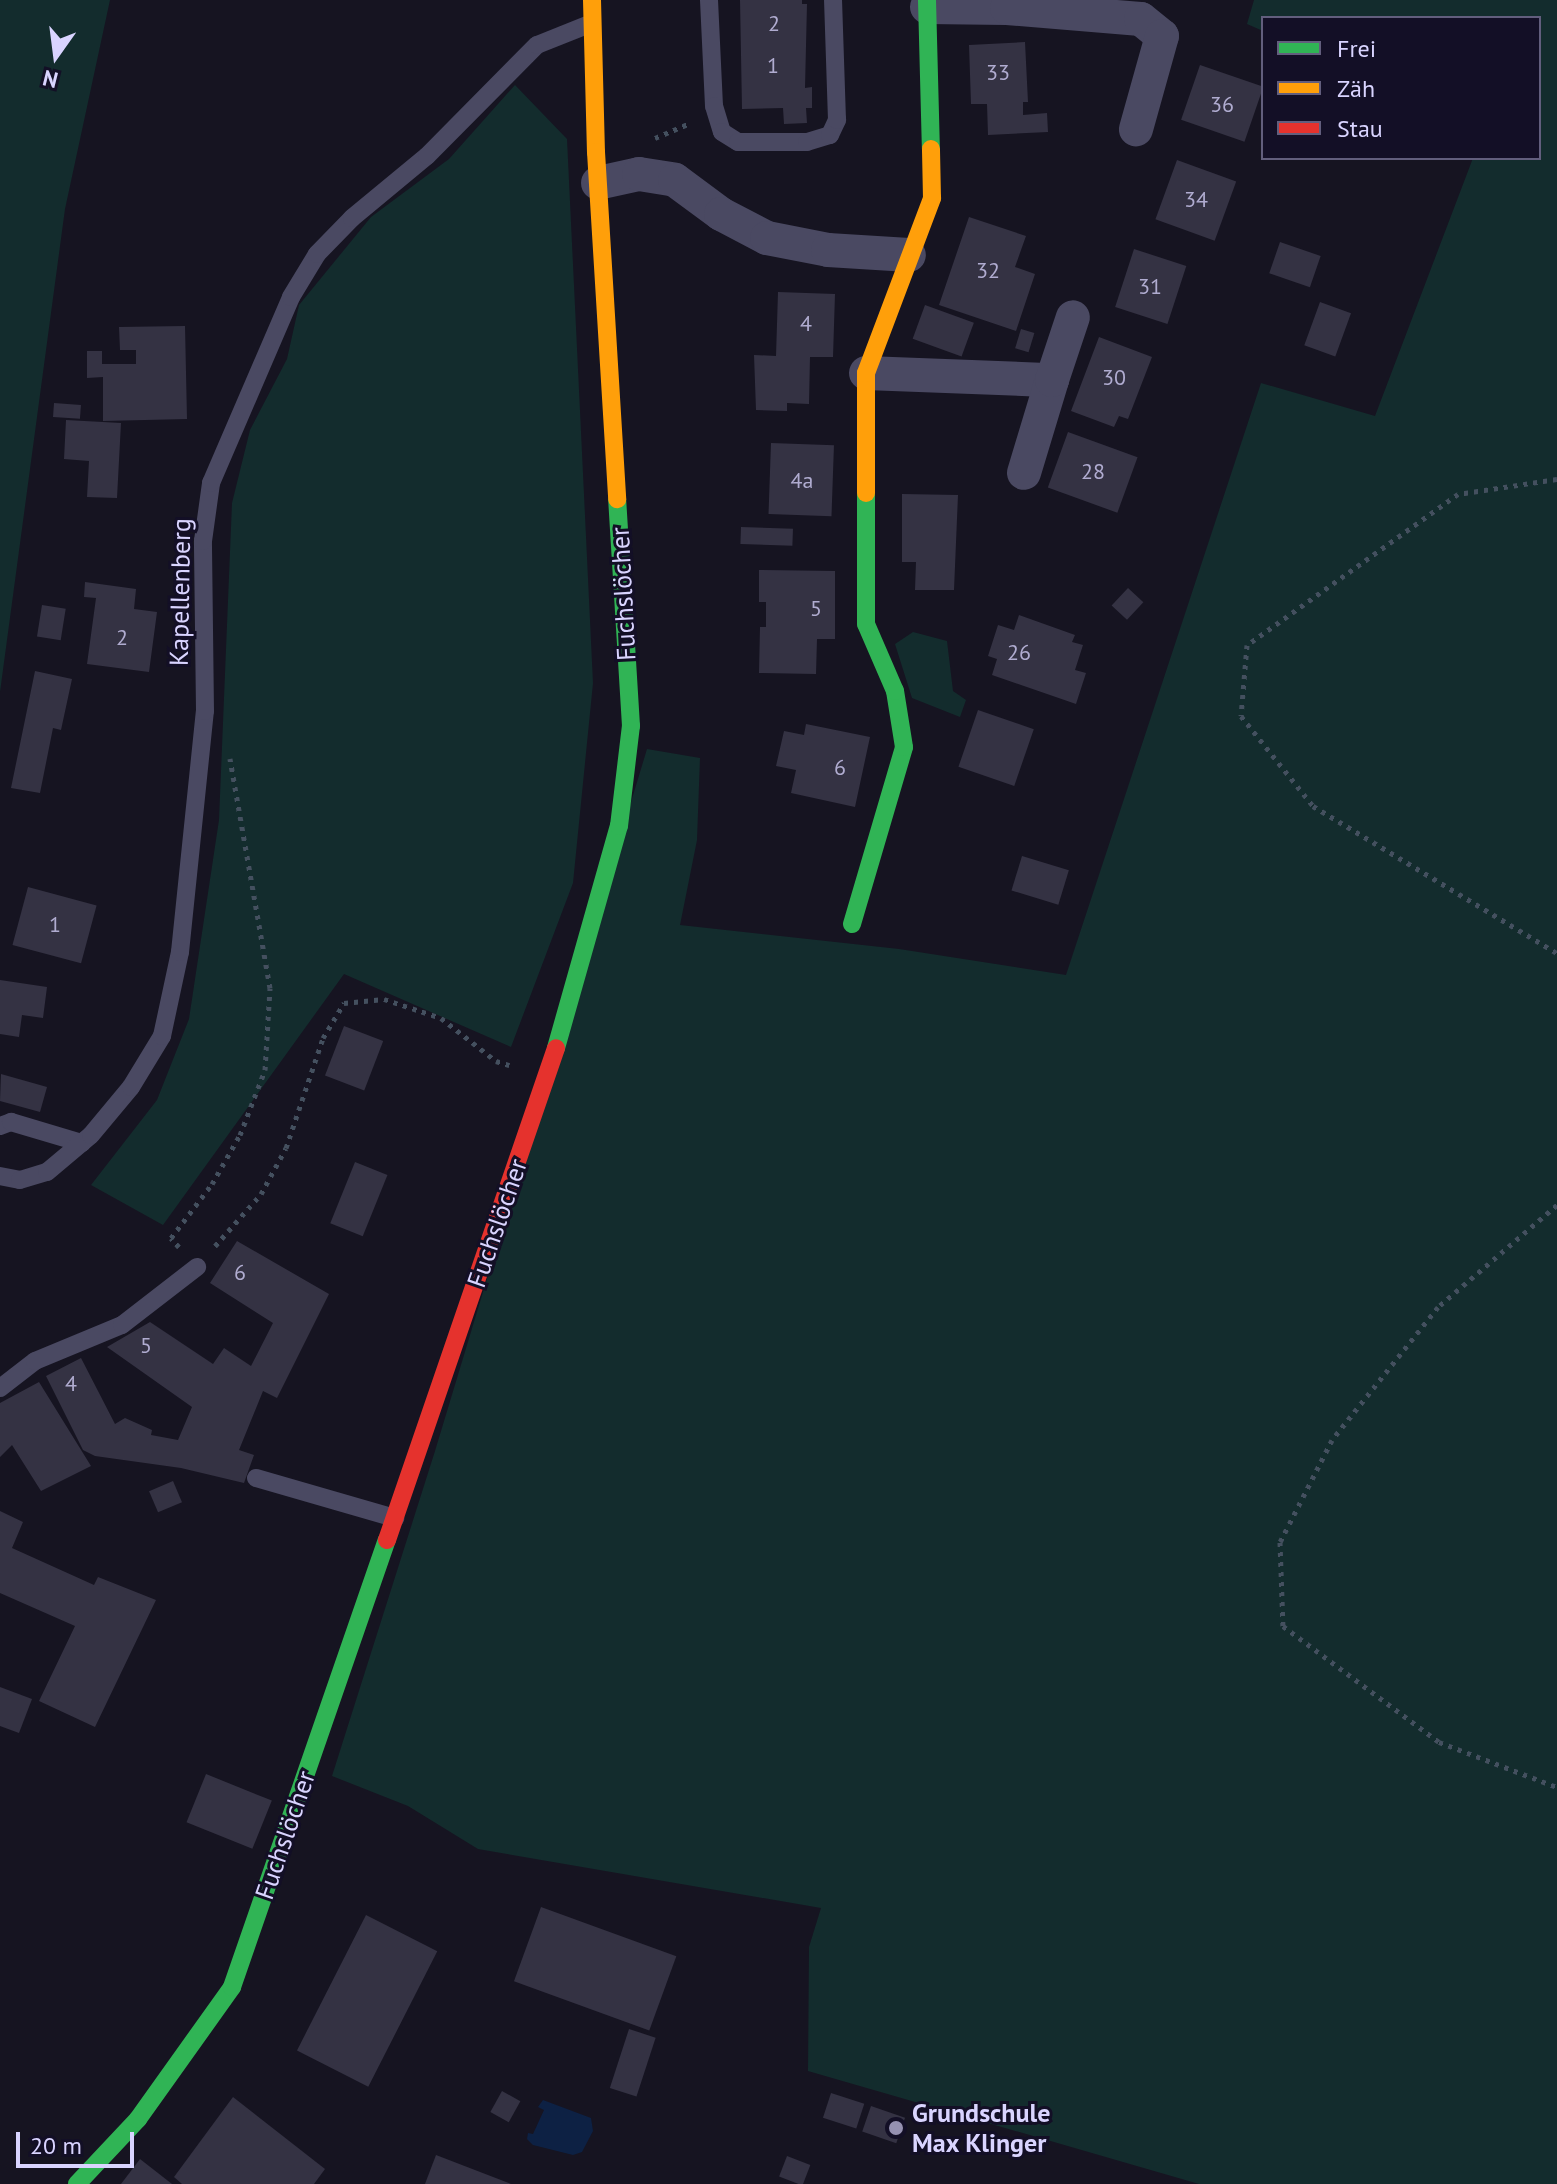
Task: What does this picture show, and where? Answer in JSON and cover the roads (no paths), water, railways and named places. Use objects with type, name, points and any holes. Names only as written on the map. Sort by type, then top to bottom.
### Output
[{"type":"street","name":"Fuchslöcher","points":[[77,2184],[138,2119],[232,1987],[548,1078],[619,826],[631,726],[597,168],[592,0]]},
{"type":"street","points":[[852,924],[904,747],[895,691],[866,624],[866,373],[932,198],[927,4],[1141,19],[1162,36],[1136,129]]},
{"type":"street","points":[[597,168],[675,180],[721,214],[767,238],[828,250],[909,255]]},
{"type":"street","points":[[1024,473],[1073,317]]},
{"type":"street","points":[[866,373],[1052,380]]},
{"type":"lane","points":[[709,0],[714,106],[722,132],[738,142],[807,142],[830,135],[837,120],[833,0]]},
{"type":"lane","name":"Kapellenberg","points":[[0,1176],[20,1180],[47,1172],[82,1143],[131,1087],[162,1036],[180,952],[205,711],[203,541],[211,483],[291,297],[317,254],[352,218],[427,156],[537,45],[592,23]]},
{"type":"lane","points":[[0,1126],[11,1122],[82,1143]]},
{"type":"lane","points":[[0,1388],[35,1361],[122,1325],[197,1267]]},
{"type":"lane","points":[[256,1478],[395,1518]]},
{"type":"water","points":[[543,2100],[591,2118],[593,2131],[582,2152],[573,2155],[533,2145],[527,2139],[528,2133],[533,2134],[544,2110],[538,2107]]},
{"type":"place","name":"Grundschule Max Klinger","points":[[896,2128]]}]
